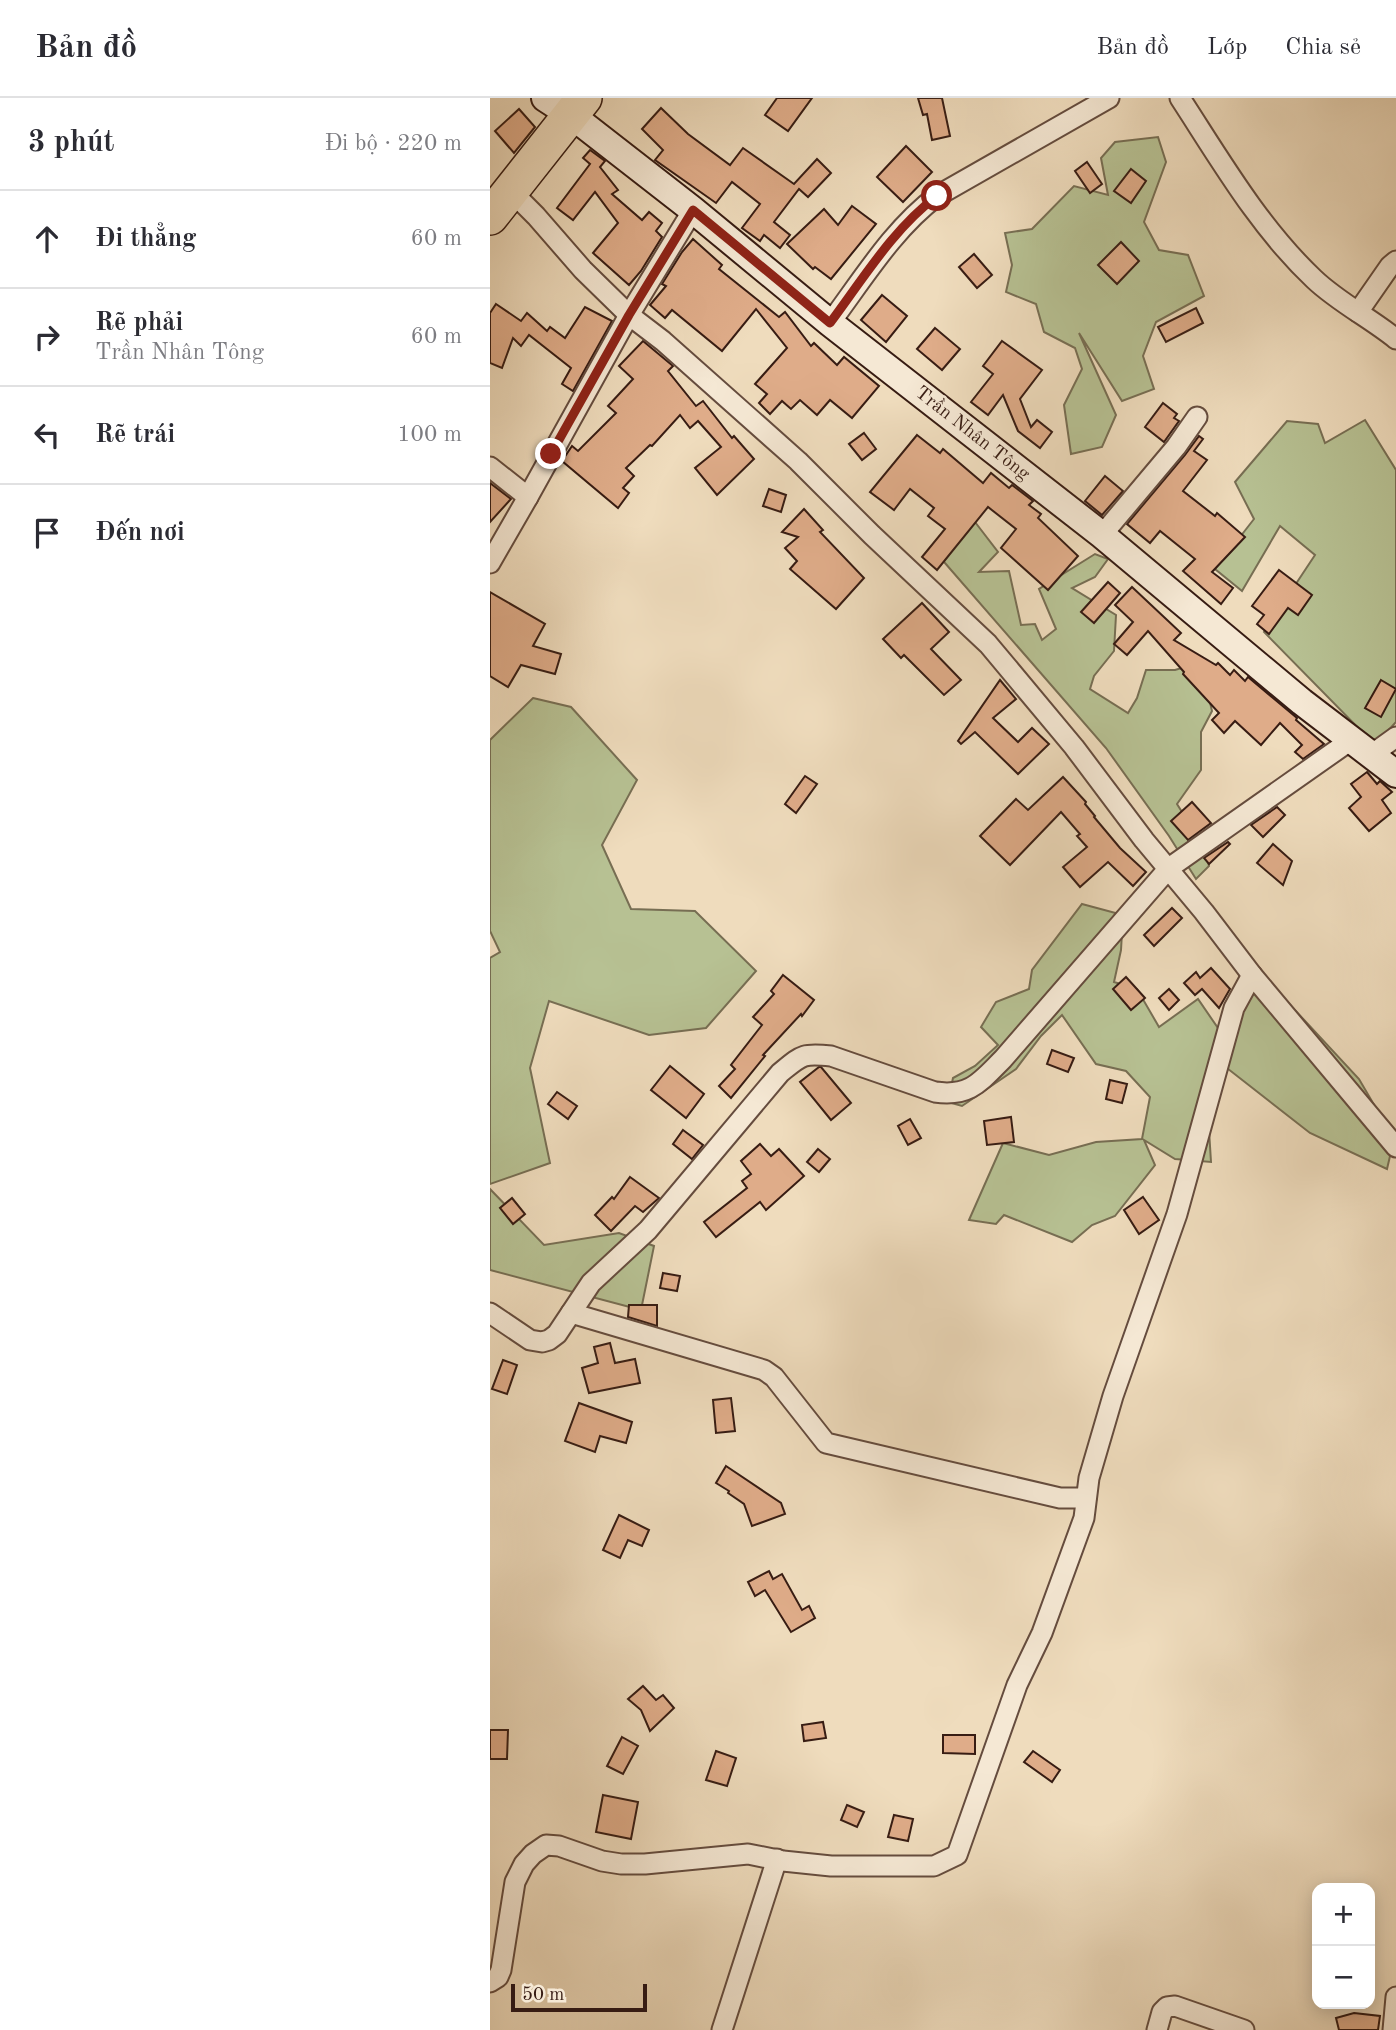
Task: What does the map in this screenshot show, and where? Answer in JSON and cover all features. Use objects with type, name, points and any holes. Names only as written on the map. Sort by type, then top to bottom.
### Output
[{"type":"highway","points":[[500,204],[567,104]]},
{"type":"street","points":[[830,323],[899,231],[921,208],[937,196],[1109,98]]},
{"type":"street","points":[[1180,98],[1252,208],[1278,241],[1317,282],[1396,339]]},
{"type":"street","name":"Trần Nhân Tông","points":[[567,104],[830,323],[1102,535],[1302,702],[1396,774]]},
{"type":"street","points":[[500,204],[536,216],[583,270],[629,315],[663,341],[798,461],[988,644],[1074,747],[1252,975],[1396,1147]]},
{"type":"street","points":[[490,563],[629,315],[693,210]]},
{"type":"street","points":[[1359,312],[1396,261]]},
{"type":"street","points":[[1102,535],[1176,447],[1197,417]]},
{"type":"street","points":[[490,467],[528,497]]},
{"type":"street","points":[[490,1313],[530,1340],[542,1342],[557,1334],[591,1283],[648,1230],[780,1073],[800,1056],[831,1056],[935,1092],[951,1094],[973,1088],[1003,1059],[1169,868],[1361,748],[1396,737]]},
{"type":"street","points":[[490,1982],[501,1970],[515,1882],[524,1864],[546,1845],[559,1846],[602,1861],[621,1864],[748,1854],[831,1866],[934,1866],[957,1855],[1017,1685],[1042,1633],[1072,1556],[1084,1518],[1089,1478],[1112,1396],[1177,1214],[1234,1008],[1252,975]]},
{"type":"street","points":[[571,1313],[764,1370],[774,1377],[826,1443],[1060,1498],[1086,1498]]},
{"type":"street","points":[[722,2030],[777,1860]]},
{"type":"street","points":[[1392,2030],[1396,1997]]},
{"type":"street","points":[[1157,2030],[1162,2012],[1167,2007],[1175,2006],[1244,2030]]},
{"type":"green space","points":[[1158,137],[1166,162],[1144,222],[1159,250],[1188,255],[1204,296],[1156,322],[1143,356],[1154,389],[1122,401],[1079,333],[1116,415],[1102,447],[1071,454],[1064,405],[1082,369],[1075,348],[1044,332],[1036,304],[1006,292],[1012,265],[1005,233],[1032,229],[1074,186],[1108,195],[1101,158],[1115,142]]},
{"type":"green space","points":[[1365,420],[1396,470],[1396,722],[1375,745],[1264,632],[1315,555],[1280,526],[1242,591],[1215,569],[1254,519],[1235,482],[1287,421],[1318,424],[1325,443]]},
{"type":"green space","points":[[975,522],[998,552],[979,572],[1009,571],[1021,625],[1035,624],[1042,640],[1056,629],[1039,589],[1095,554],[1108,559],[1095,577],[1072,588],[1116,615],[1114,651],[1094,676],[1090,689],[1128,713],[1137,698],[1146,670],[1175,670],[1192,665],[1205,681],[1212,711],[1201,732],[1201,770],[1177,804],[1204,847],[1209,866],[1196,879],[1106,748],[938,555]]},
{"type":"green space","points":[[533,698],[571,707],[637,780],[602,845],[631,909],[695,911],[756,971],[706,1028],[649,1035],[549,1001],[530,1068],[550,1163],[490,1184],[490,958],[500,952],[490,931],[490,740]]},
{"type":"green space","points":[[1082,904],[1123,915],[1121,950],[1114,982],[1137,989],[1159,1027],[1198,999],[1220,1031],[1209,1130],[1211,1162],[1175,1159],[1144,1140],[1155,1165],[1115,1216],[1092,1225],[1072,1242],[1004,1215],[996,1224],[969,1220],[1003,1143],[1049,1155],[1096,1142],[1142,1139],[1150,1097],[1126,1071],[1096,1064],[1062,1015],[1041,1036],[1016,1069],[962,1106],[948,1102],[953,1078],[975,1066],[998,1045],[981,1027],[996,1002],[1029,989],[1032,970]]},
{"type":"green space","points":[[1254,966],[1359,1079],[1394,1139],[1387,1169],[1310,1133],[1223,1065]]},
{"type":"green space","points":[[490,1189],[544,1245],[619,1233],[654,1246],[641,1310],[490,1270]]},
{"type":"building","points":[[777,98],[812,98],[788,131],[765,115]]},
{"type":"building","points":[[918,98],[942,98],[950,136],[932,140],[927,114],[923,115]]},
{"type":"building","points":[[661,108],[688,134],[730,165],[743,148],[794,184],[817,159],[831,173],[808,197],[799,189],[774,222],[790,235],[780,248],[764,235],[760,241],[742,228],[760,204],[732,182],[716,203],[655,160],[663,150],[642,129]]},
{"type":"building","points":[[519,109],[535,127],[514,153],[495,131]]},
{"type":"building","points":[[906,146],[932,172],[903,202],[877,177]]},
{"type":"building","points":[[590,150],[605,161],[600,167],[618,190],[612,194],[642,220],[649,212],[662,223],[656,231],[662,237],[629,285],[593,253],[618,223],[595,192],[573,220],[557,208],[590,164],[583,158]]},
{"type":"building","points":[[1087,162],[1102,184],[1090,193],[1075,171]]},
{"type":"building","points":[[1131,169],[1146,181],[1131,203],[1114,191]]},
{"type":"building","points":[[852,206],[876,224],[831,279],[815,267],[813,269],[787,244],[824,209],[838,225]]},
{"type":"building","points":[[693,239],[722,265],[719,269],[779,317],[785,312],[811,346],[814,343],[837,365],[844,357],[879,386],[852,418],[830,400],[817,415],[800,400],[791,409],[782,401],[770,414],[759,403],[767,394],[755,384],[787,348],[756,309],[722,351],[672,310],[665,318],[650,305],[666,286],[662,284]]},
{"type":"building","points":[[1121,242],[1139,261],[1117,284],[1098,265]]},
{"type":"building","points":[[974,254],[992,275],[977,288],[959,267]]},
{"type":"building","points":[[882,295],[907,316],[886,342],[861,320]]},
{"type":"building","points":[[496,304],[521,321],[527,313],[547,331],[550,327],[565,338],[585,307],[612,321],[573,391],[562,384],[571,368],[529,335],[521,346],[513,338],[502,368],[490,363],[490,313]]},
{"type":"building","points":[[1196,308],[1203,323],[1166,342],[1158,327]]},
{"type":"building","points":[[935,328],[960,349],[942,370],[917,349]]},
{"type":"building","points":[[643,341],[673,366],[668,371],[696,406],[703,401],[732,438],[734,436],[754,459],[717,495],[695,468],[721,447],[698,421],[690,428],[680,415],[652,446],[626,468],[634,476],[623,488],[629,493],[618,508],[562,461],[572,446],[578,451],[616,413],[608,406],[633,379],[619,366]]},
{"type":"building","points":[[1002,341],[1042,370],[1020,399],[1031,427],[1037,420],[1052,432],[1040,448],[1018,431],[1003,395],[988,415],[971,402],[993,374],[983,366]]},
{"type":"building","points":[[1163,403],[1177,414],[1174,418],[1179,421],[1164,442],[1145,427]]},
{"type":"building","points":[[864,433],[876,449],[862,460],[849,444]]},
{"type":"building","points":[[917,435],[940,453],[943,449],[983,483],[991,473],[1009,488],[1012,485],[1033,501],[1029,505],[1041,514],[1038,518],[1078,556],[1048,590],[1001,548],[1016,529],[988,507],[937,570],[922,557],[945,529],[928,516],[934,508],[910,489],[894,510],[870,492]]},
{"type":"building","points":[[1199,436],[1203,439],[1194,451],[1207,460],[1183,491],[1215,516],[1217,513],[1245,537],[1212,572],[1233,588],[1221,604],[1183,571],[1195,559],[1160,531],[1150,543],[1127,524]]},
{"type":"building","points":[[1105,476],[1123,491],[1102,515],[1085,501]]},
{"type":"building","points":[[490,483],[511,499],[490,522]]},
{"type":"building","points":[[769,489],[786,495],[781,512],[763,506]]},
{"type":"building","points":[[804,509],[823,530],[820,532],[864,578],[836,609],[790,569],[797,561],[785,548],[798,537],[782,532]]},
{"type":"building","points":[[1279,570],[1312,595],[1298,615],[1288,608],[1269,634],[1257,624],[1264,615],[1252,606]]},
{"type":"building","points":[[1108,582],[1120,593],[1094,623],[1081,612]]},
{"type":"building","points":[[1132,587],[1181,633],[1174,640],[1216,665],[1218,663],[1230,675],[1234,670],[1245,681],[1248,677],[1324,744],[1303,759],[1295,752],[1302,745],[1280,723],[1261,745],[1235,721],[1224,733],[1212,720],[1219,713],[1148,631],[1127,655],[1114,644],[1133,622],[1115,605]]},
{"type":"building","points":[[490,592],[545,624],[533,646],[561,654],[555,674],[521,665],[508,687],[490,676]]},
{"type":"building","points":[[922,603],[949,632],[931,649],[961,680],[944,695],[904,655],[901,658],[883,639]]},
{"type":"building","points":[[1000,680],[1016,699],[993,718],[1018,742],[1032,728],[1049,744],[1018,774],[975,732],[961,744],[958,741]]},
{"type":"building","points":[[1381,680],[1396,689],[1381,717],[1365,708]]},
{"type":"building","points":[[1367,772],[1377,784],[1380,781],[1392,792],[1382,800],[1391,813],[1369,831],[1349,808],[1361,797],[1351,784]]},
{"type":"building","points":[[805,776],[817,784],[796,813],[785,804]]},
{"type":"building","points":[[1063,777],[1086,802],[1094,817],[1120,848],[1146,872],[1133,886],[1108,862],[1080,887],[1063,867],[1087,847],[1077,836],[1080,834],[1061,812],[1010,865],[980,836],[1016,799],[1028,810]]},
{"type":"building","points":[[1192,802],[1211,823],[1188,840],[1171,821]]},
{"type":"building","points":[[1277,807],[1285,815],[1263,837],[1251,825]]},
{"type":"building","points":[[1228,842],[1230,844],[1209,864],[1204,858]]},
{"type":"building","points":[[1273,844],[1292,861],[1283,885],[1257,863]]},
{"type":"building","points":[[1172,908],[1182,918],[1154,946],[1144,935]]},
{"type":"building","points":[[1211,968],[1230,989],[1219,1008],[1202,989],[1195,995],[1184,983],[1196,972],[1200,978]]},
{"type":"building","points":[[783,975],[814,1000],[763,1055],[765,1056],[731,1098],[719,1086],[735,1069],[731,1065],[762,1025],[753,1017],[774,994],[771,991]]},
{"type":"building","points":[[1126,977],[1145,998],[1131,1010],[1113,989]]},
{"type":"building","points":[[1169,989],[1179,1000],[1169,1010],[1159,998]]},
{"type":"building","points":[[1052,1050],[1074,1058],[1068,1072],[1047,1064]]},
{"type":"building","points":[[670,1066],[704,1094],[686,1118],[651,1090]]},
{"type":"building","points":[[819,1067],[851,1103],[831,1120],[800,1082]]},
{"type":"building","points":[[1110,1080],[1127,1084],[1122,1103],[1106,1099]]},
{"type":"building","points":[[557,1092],[577,1106],[568,1119],[548,1104]]},
{"type":"building","points":[[1011,1117],[1014,1142],[987,1145],[984,1121]]},
{"type":"building","points":[[910,1119],[921,1138],[908,1145],[898,1126]]},
{"type":"building","points":[[683,1130],[703,1145],[692,1159],[673,1144]]},
{"type":"building","points":[[760,1144],[771,1156],[779,1149],[804,1176],[766,1210],[760,1202],[716,1237],[704,1222],[747,1188],[742,1181],[751,1174],[741,1161]]},
{"type":"building","points":[[818,1149],[830,1159],[819,1172],[807,1162]]},
{"type":"building","points":[[630,1177],[659,1198],[643,1212],[635,1206],[611,1231],[595,1215],[612,1197],[614,1199]]},
{"type":"building","points":[[1143,1197],[1159,1220],[1139,1234],[1124,1210]]},
{"type":"building","points":[[512,1198],[525,1214],[513,1224],[500,1208]]},
{"type":"building","points":[[663,1273],[680,1276],[677,1291],[660,1288]]},
{"type":"building","points":[[629,1305],[657,1305],[657,1326],[628,1317]]},
{"type":"building","points":[[610,1343],[615,1363],[635,1359],[640,1383],[589,1393],[582,1368],[598,1363],[594,1347]]},
{"type":"building","points":[[503,1360],[517,1365],[507,1394],[492,1389]]},
{"type":"building","points":[[731,1398],[735,1431],[716,1433],[713,1400]]},
{"type":"building","points":[[579,1403],[632,1422],[626,1443],[600,1436],[595,1452],[565,1441]]},
{"type":"building","points":[[726,1466],[781,1503],[785,1514],[752,1526],[744,1504],[716,1483]]},
{"type":"building","points":[[619,1515],[649,1530],[642,1546],[628,1540],[620,1558],[603,1550]]},
{"type":"building","points":[[769,1571],[773,1579],[782,1574],[802,1610],[809,1606],[815,1618],[791,1632],[765,1590],[755,1596],[748,1582]]},
{"type":"building","points":[[643,1686],[656,1700],[663,1695],[674,1708],[650,1731],[641,1710],[628,1699]]},
{"type":"building","points":[[823,1722],[826,1738],[804,1741],[802,1725]]},
{"type":"building","points":[[490,1730],[508,1730],[507,1759],[490,1759]]},
{"type":"building","points":[[943,1735],[975,1735],[975,1754],[943,1753]]},
{"type":"building","points":[[622,1737],[638,1746],[623,1774],[607,1766]]},
{"type":"building","points":[[716,1751],[736,1758],[727,1786],[706,1780]]},
{"type":"building","points":[[1033,1751],[1060,1770],[1052,1782],[1024,1762]]},
{"type":"building","points":[[603,1795],[638,1802],[631,1839],[596,1832]]},
{"type":"building","points":[[847,1805],[864,1812],[857,1827],[841,1820]]},
{"type":"building","points":[[894,1815],[913,1819],[908,1841],[888,1837]]},
{"type":"building","points":[[1354,2013],[1380,2016],[1378,2030],[1339,2030],[1336,2018]]},
{"type":"route","points":[[551,454],[629,315],[693,210],[830,323],[899,231],[937,196]]}]
